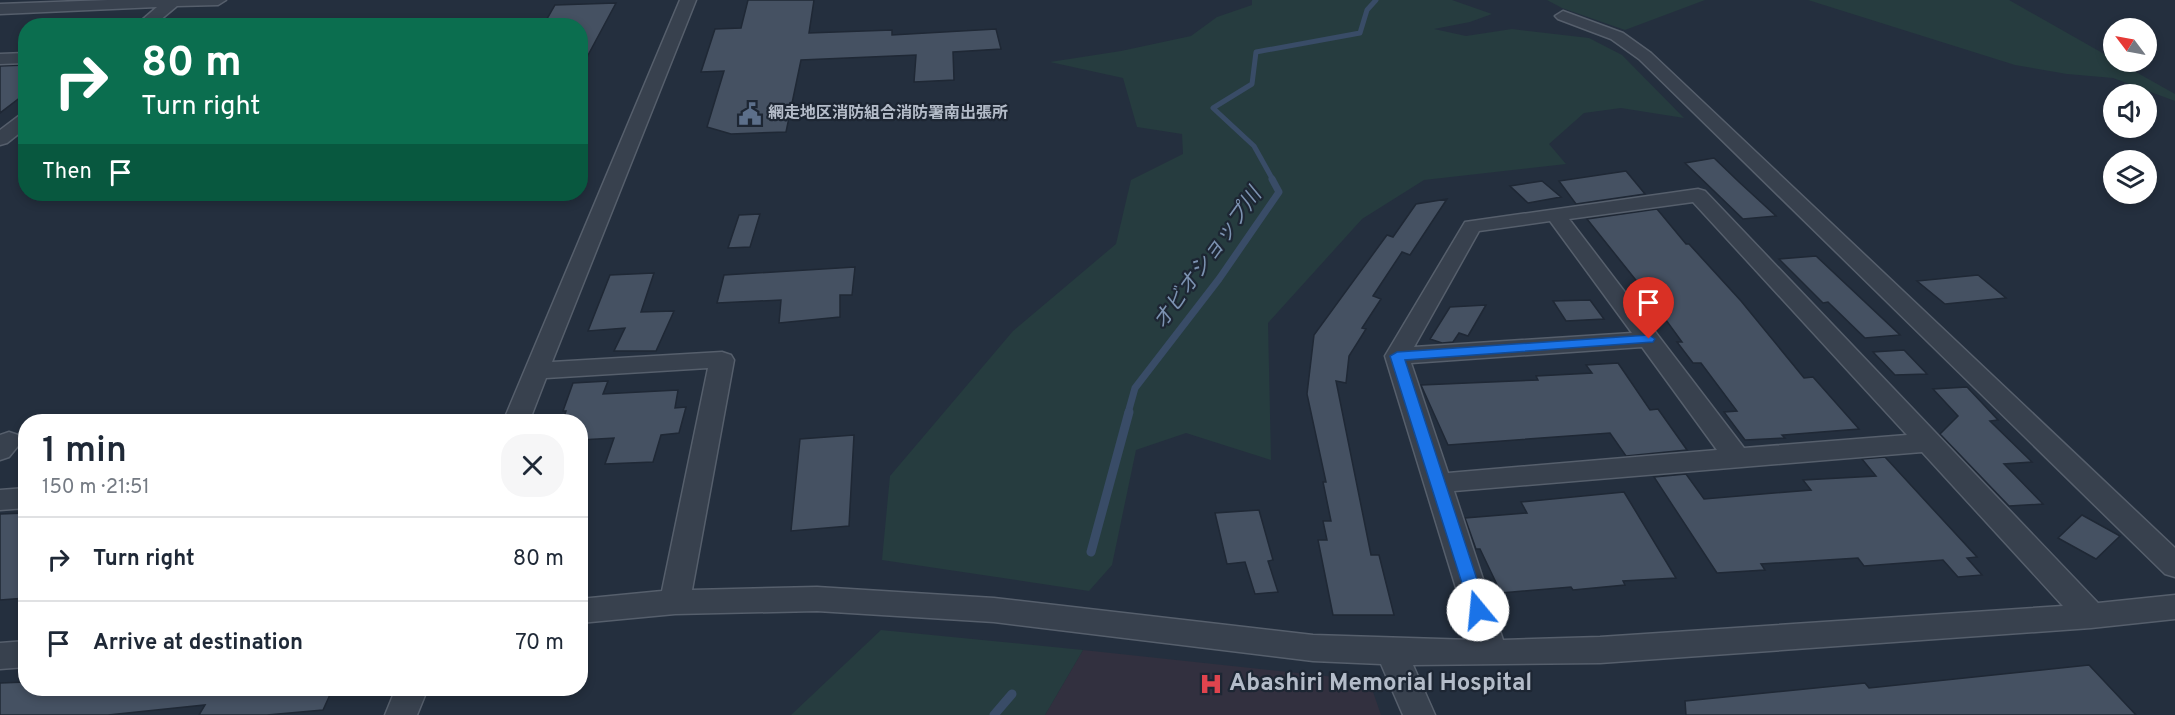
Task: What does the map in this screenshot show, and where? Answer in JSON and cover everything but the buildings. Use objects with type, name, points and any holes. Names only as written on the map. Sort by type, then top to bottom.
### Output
[{"type":"street","points":[[0,9],[218,0]]},
{"type":"street","points":[[519,414],[688,0]]},
{"type":"street","points":[[152,18],[174,1]]},
{"type":"street","points":[[1563,16],[1617,36],[1646,56],[2175,566]]},
{"type":"street","points":[[0,59],[18,58]]},
{"type":"street","points":[[0,139],[18,125]]},
{"type":"street","points":[[1492,653],[1397,356],[1472,226],[1698,195],[2091,616]]},
{"type":"street","points":[[1556,215],[1737,458]]},
{"type":"street","points":[[1397,356],[1649,339]]},
{"type":"street","points":[[536,371],[722,360],[675,602]]},
{"type":"street","points":[[1438,483],[1930,441]]},
{"type":"street","points":[[0,500],[18,499]]},
{"type":"street","points":[[588,609],[675,602],[817,599],[973,609],[1280,644],[1392,652],[1492,653],[1600,650],[2091,616],[2175,607]]},
{"type":"street","points":[[1392,652],[1419,715]]},
{"type":"street","points":[[0,656],[18,655]]},
{"type":"street","points":[[401,715],[409,696]]},
{"type":"shaded area","name":"Abashiri Memorial Hospital","points":[[1083,650],[1344,678],[1372,689],[1381,715],[1045,715]]},
{"type":"green space","points":[[1252,0],[1452,0],[1492,14],[1470,22],[1434,29],[1466,36],[1512,29],[1589,38],[1622,55],[1684,118],[1621,108],[1584,113],[1549,144],[1566,164],[1424,180],[1362,219],[1268,323],[1271,460],[1186,433],[1136,450],[1112,565],[1089,591],[882,560],[890,476],[1013,331],[1116,244],[1131,180],[1183,154],[1182,134],[1137,127],[1123,78],[1050,62],[1121,51],[1191,36],[1217,17],[1252,5]]},
{"type":"green space","points":[[1547,0],[1705,0],[1625,30],[1562,8]]},
{"type":"green space","points":[[1808,0],[2009,0],[2103,53],[2103,72],[2136,72],[2175,94],[2175,101],[2157,94],[2157,84],[2129,84],[2113,78],[2067,74],[2015,65]]},
{"type":"green space","points":[[881,630],[1083,650],[1045,715],[791,715]]},
{"type":"waterway","name":"オビオショップ川","points":[[1273,180],[1254,146],[1213,108],[1252,84],[1256,52],[1360,33],[1367,10],[1376,0]]},
{"type":"waterway","name":"オビオショップ川","points":[[1128,413],[1135,388],[1219,279],[1279,192],[1272,179]]},
{"type":"waterway","name":"オビオショップ川","points":[[1091,552],[1129,412]]},
{"type":"waterway","name":"オビオショップ川","points":[[994,715],[1012,694]]},
{"type":"place","name":"網走地区消防組合消防署南出張所","points":[[750,114]]},
{"type":"place","name":"Abashiri Memorial Hospital","points":[[1211,684]]},
{"type":"route","points":[[1478,610],[1397,356],[1649,339]]}]
